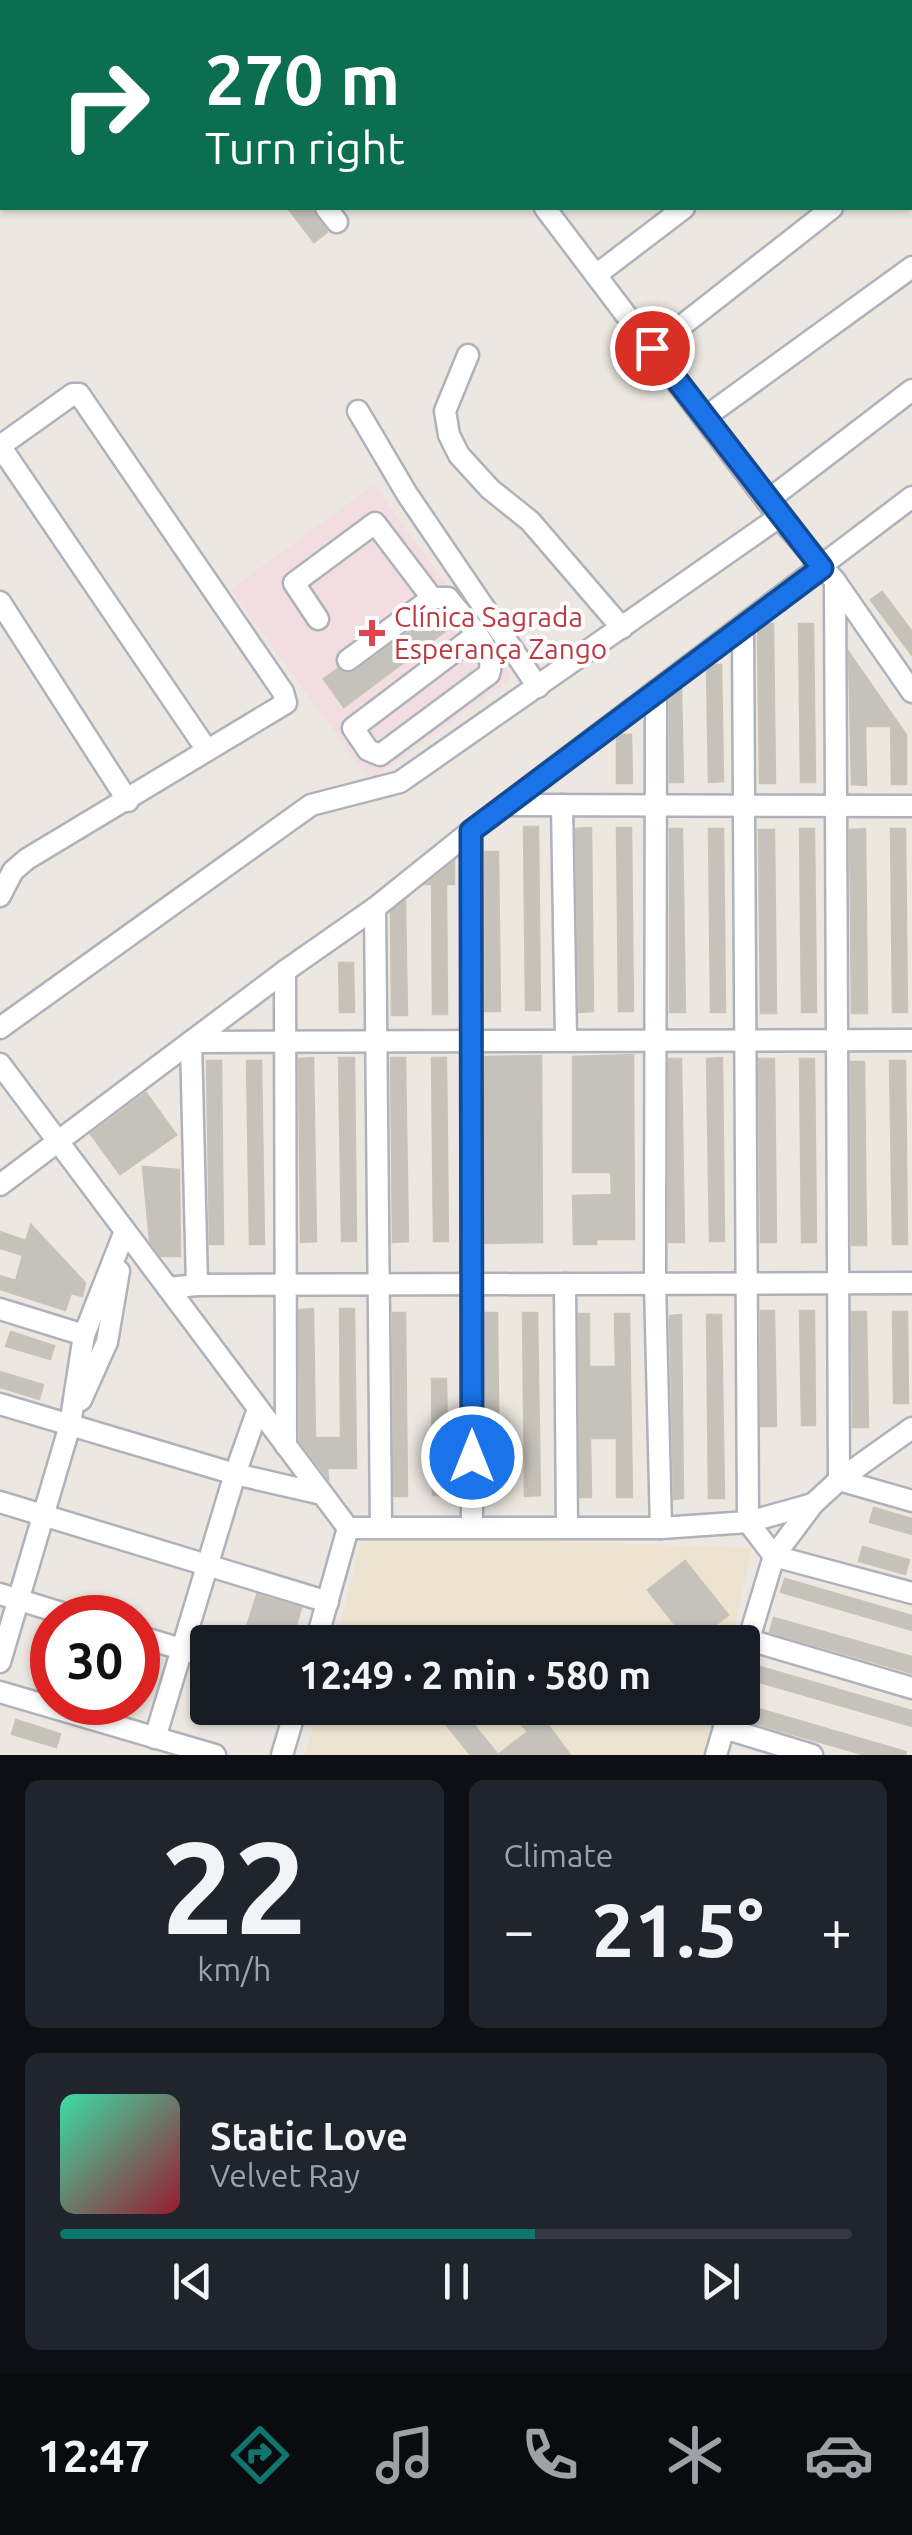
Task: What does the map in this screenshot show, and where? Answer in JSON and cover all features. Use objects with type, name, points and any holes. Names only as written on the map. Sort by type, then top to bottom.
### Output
[{"type":"street","points":[[547,210],[773,509],[828,574],[912,692]]},
{"type":"street","points":[[596,275],[681,210]]},
{"type":"street","points":[[652,348],[829,210]]},
{"type":"street","points":[[704,418],[912,267]]},
{"type":"street","points":[[468,355],[444,411],[459,456],[490,490],[530,521],[622,628]]},
{"type":"street","points":[[0,1028],[312,805],[390,787],[464,739],[622,628],[773,509],[912,390]]},
{"type":"street","points":[[0,896],[13,871],[27,859],[282,708],[286,698],[79,394],[73,394],[0,446],[207,750]]},
{"type":"street","points":[[358,410],[407,494],[538,687]]},
{"type":"street","points":[[0,1185],[284,971],[375,908],[656,691],[742,628],[828,574],[908,508]]},
{"type":"street","points":[[318,618],[294,584],[375,523],[432,598]]},
{"type":"street","points":[[828,574],[836,806],[840,1480]]},
{"type":"street","points":[[348,660],[432,598],[448,598],[476,635],[490,656],[492,668],[380,755],[368,750],[353,728],[476,635]]},
{"type":"street","points":[[0,602],[128,800]]},
{"type":"street","points":[[742,628],[748,1522],[774,1556],[912,1593]]},
{"type":"street","points":[[656,691],[655,1284],[660,1528]]},
{"type":"street","points":[[442,710],[464,739]]},
{"type":"street","points":[[506,804],[912,806]]},
{"type":"street","points":[[562,805],[566,1040]]},
{"type":"street","points":[[471,831],[472,1526]]},
{"type":"street","points":[[375,908],[381,1526]]},
{"type":"street","points":[[284,971],[286,1446]]},
{"type":"street","points":[[191,1042],[912,1040]]},
{"type":"street","points":[[191,1042],[197,1285]]},
{"type":"street","points":[[0,1064],[348,1528]]},
{"type":"street","points":[[0,1662],[8,1596],[43,1516],[70,1425],[84,1335],[125,1231]]},
{"type":"street","points":[[70,1425],[108,1342],[125,1231]]},
{"type":"street","points":[[168,1288],[912,1283]]},
{"type":"street","points":[[565,1284],[567,1527]]},
{"type":"street","points":[[0,1309],[84,1335]]},
{"type":"street","points":[[0,1404],[235,1474],[322,1494]]},
{"type":"street","points":[[155,1738],[258,1409]]},
{"type":"street","points":[[753,1625],[774,1556],[813,1504],[912,1428]]},
{"type":"street","points":[[840,1480],[912,1500]]},
{"type":"street","points":[[0,1502],[328,1602]]},
{"type":"street","points":[[348,1528],[660,1528],[748,1522],[813,1504]]},
{"type":"street","points":[[321,1625],[348,1528]]},
{"type":"street","points":[[160,1643],[190,1652]]},
{"type":"street","points":[[760,1643],[912,1688]]},
{"type":"street","points":[[0,1692],[215,1755]]},
{"type":"street","points":[[282,1755],[291,1725]]},
{"type":"street","points":[[716,1755],[725,1725]]},
{"type":"street","points":[[743,1725],[812,1755]]},
{"type":"shaded area","name":"Clínica Sagrada Esperança Zango","points":[[374,485],[513,677],[370,781],[231,589]]},
{"type":"shaded area","points":[[363,1534],[752,1548],[735,1625],[339,1625]]},
{"type":"shaded area","points":[[313,1725],[713,1725],[707,1755],[305,1755]]},
{"type":"building","points":[[290,210],[314,210],[327,232],[314,242]]},
{"type":"building","points":[[882,592],[912,632],[912,655],[871,600]]},
{"type":"building","points":[[437,612],[452,626],[344,707],[324,679],[338,669],[349,674],[356,671]]},
{"type":"building","points":[[773,624],[775,783],[760,783],[758,631]]},
{"type":"building","points":[[799,624],[813,624],[815,782],[801,782]]},
{"type":"building","points":[[849,653],[906,735],[906,784],[892,784],[891,726],[865,726],[866,785],[852,784]]},
{"type":"building","points":[[721,665],[723,781],[709,782],[707,669]]},
{"type":"building","points":[[681,689],[683,782],[670,782],[670,698]]},
{"type":"building","points":[[631,735],[632,783],[617,783],[617,738]]},
{"type":"building","points":[[524,827],[538,827],[540,1010],[526,1010]]},
{"type":"building","points":[[591,828],[593,1011],[579,1012],[576,829]]},
{"type":"building","points":[[617,828],[631,828],[633,1011],[619,1011]]},
{"type":"building","points":[[670,829],[682,829],[685,1012],[670,1012]]},
{"type":"building","points":[[709,829],[723,829],[725,1012],[711,1012]]},
{"type":"building","points":[[800,829],[814,829],[816,1012],[802,1012]]},
{"type":"building","points":[[865,829],[867,1013],[852,1013],[850,830]]},
{"type":"building","points":[[891,829],[905,829],[907,1012],[893,1012]]},
{"type":"building","points":[[759,830],[774,830],[776,1013],[761,1013]]},
{"type":"building","points":[[485,852],[498,852],[500,1011],[485,1011]]},
{"type":"building","points":[[454,862],[454,884],[446,884],[447,1014],[433,1014],[432,884],[427,884]]},
{"type":"building","points":[[405,901],[407,1015],[392,1015],[391,912]]},
{"type":"building","points":[[339,963],[353,963],[354,1012],[340,1012]]},
{"type":"building","points":[[633,1055],[634,1239],[596,1239],[596,1244],[574,1244],[573,1196],[612,1195],[611,1172],[573,1172],[573,1057]]},
{"type":"building","points":[[541,1056],[542,1242],[485,1243],[485,1057]]},
{"type":"building","points":[[313,1058],[316,1241],[301,1242],[299,1059]]},
{"type":"building","points":[[339,1058],[354,1058],[356,1241],[342,1241]]},
{"type":"building","points":[[391,1058],[405,1058],[408,1241],[393,1242]]},
{"type":"building","points":[[432,1058],[446,1058],[448,1241],[434,1241]]},
{"type":"building","points":[[722,1058],[724,1241],[710,1241],[707,1059]]},
{"type":"building","points":[[669,1059],[681,1059],[684,1242],[669,1242]]},
{"type":"building","points":[[759,1059],[774,1059],[776,1242],[761,1242]]},
{"type":"building","points":[[800,1059],[814,1059],[816,1242],[802,1242]]},
{"type":"building","points":[[207,1061],[221,1061],[223,1244],[210,1244]]},
{"type":"building","points":[[247,1061],[261,1061],[264,1244],[250,1244]]},
{"type":"building","points":[[890,1061],[905,1061],[907,1244],[893,1244]]},
{"type":"building","points":[[851,1062],[864,1062],[866,1245],[852,1245]]},
{"type":"building","points":[[146,1093],[176,1135],[120,1174],[91,1134]]},
{"type":"building","points":[[143,1167],[179,1170],[180,1256],[161,1256],[150,1241]]},
{"type":"building","points":[[31,1225],[85,1283],[82,1296],[71,1293],[65,1310],[0,1289],[0,1276],[16,1281],[23,1255],[0,1248],[0,1232],[26,1241]]},
{"type":"building","points":[[313,1309],[315,1438],[341,1438],[340,1309],[354,1309],[356,1468],[327,1468],[328,1478],[300,1441],[299,1310]]},
{"type":"building","points":[[761,1311],[774,1311],[776,1426],[761,1426]]},
{"type":"building","points":[[800,1311],[814,1311],[815,1425],[802,1425]]},
{"type":"building","points":[[852,1312],[866,1312],[868,1427],[853,1427]]},
{"type":"building","points":[[893,1312],[907,1312],[908,1403],[894,1403]]},
{"type":"building","points":[[393,1313],[405,1313],[407,1496],[394,1496]]},
{"type":"building","points":[[485,1313],[497,1313],[499,1496],[486,1496]]},
{"type":"building","points":[[523,1313],[537,1313],[540,1495],[525,1496]]},
{"type":"building","points":[[579,1314],[589,1314],[589,1367],[616,1367],[615,1314],[629,1314],[632,1497],[617,1497],[617,1438],[590,1438],[591,1497],[580,1497]]},
{"type":"building","points":[[681,1315],[683,1498],[674,1499],[670,1316]]},
{"type":"building","points":[[707,1315],[721,1315],[724,1498],[709,1498]]},
{"type":"building","points":[[11,1332],[54,1346],[50,1359],[6,1346]]},
{"type":"building","points":[[0,1372],[43,1385],[39,1399],[0,1387]]},
{"type":"building","points":[[432,1379],[446,1379],[448,1495],[433,1495]]},
{"type":"building","points":[[874,1508],[912,1519],[912,1534],[870,1522]]},
{"type":"building","points":[[863,1547],[909,1560],[905,1574],[859,1561]]},
{"type":"building","points":[[685,1561],[728,1615],[715,1625],[676,1625],[648,1590]]},
{"type":"building","points":[[785,1579],[912,1616],[912,1630],[781,1592]]},
{"type":"building","points":[[257,1595],[301,1608],[296,1625],[247,1625]]},
{"type":"building","points":[[774,1618],[912,1657],[912,1673],[770,1632]]},
{"type":"building","points":[[760,1667],[912,1711],[912,1726],[760,1682]]},
{"type":"building","points":[[760,1709],[906,1752],[866,1755],[760,1725]]},
{"type":"building","points":[[16,1720],[60,1734],[56,1747],[12,1734]]},
{"type":"building","points":[[447,1725],[474,1725],[498,1755],[471,1755]]},
{"type":"building","points":[[522,1725],[548,1725],[570,1755],[498,1755],[528,1732]]},
{"type":"place","name":"Clínica Sagrada Esperança Zango","points":[[372,633]]},
{"type":"route","points":[[472,1457],[471,831],[822,568],[652,348]]}]
